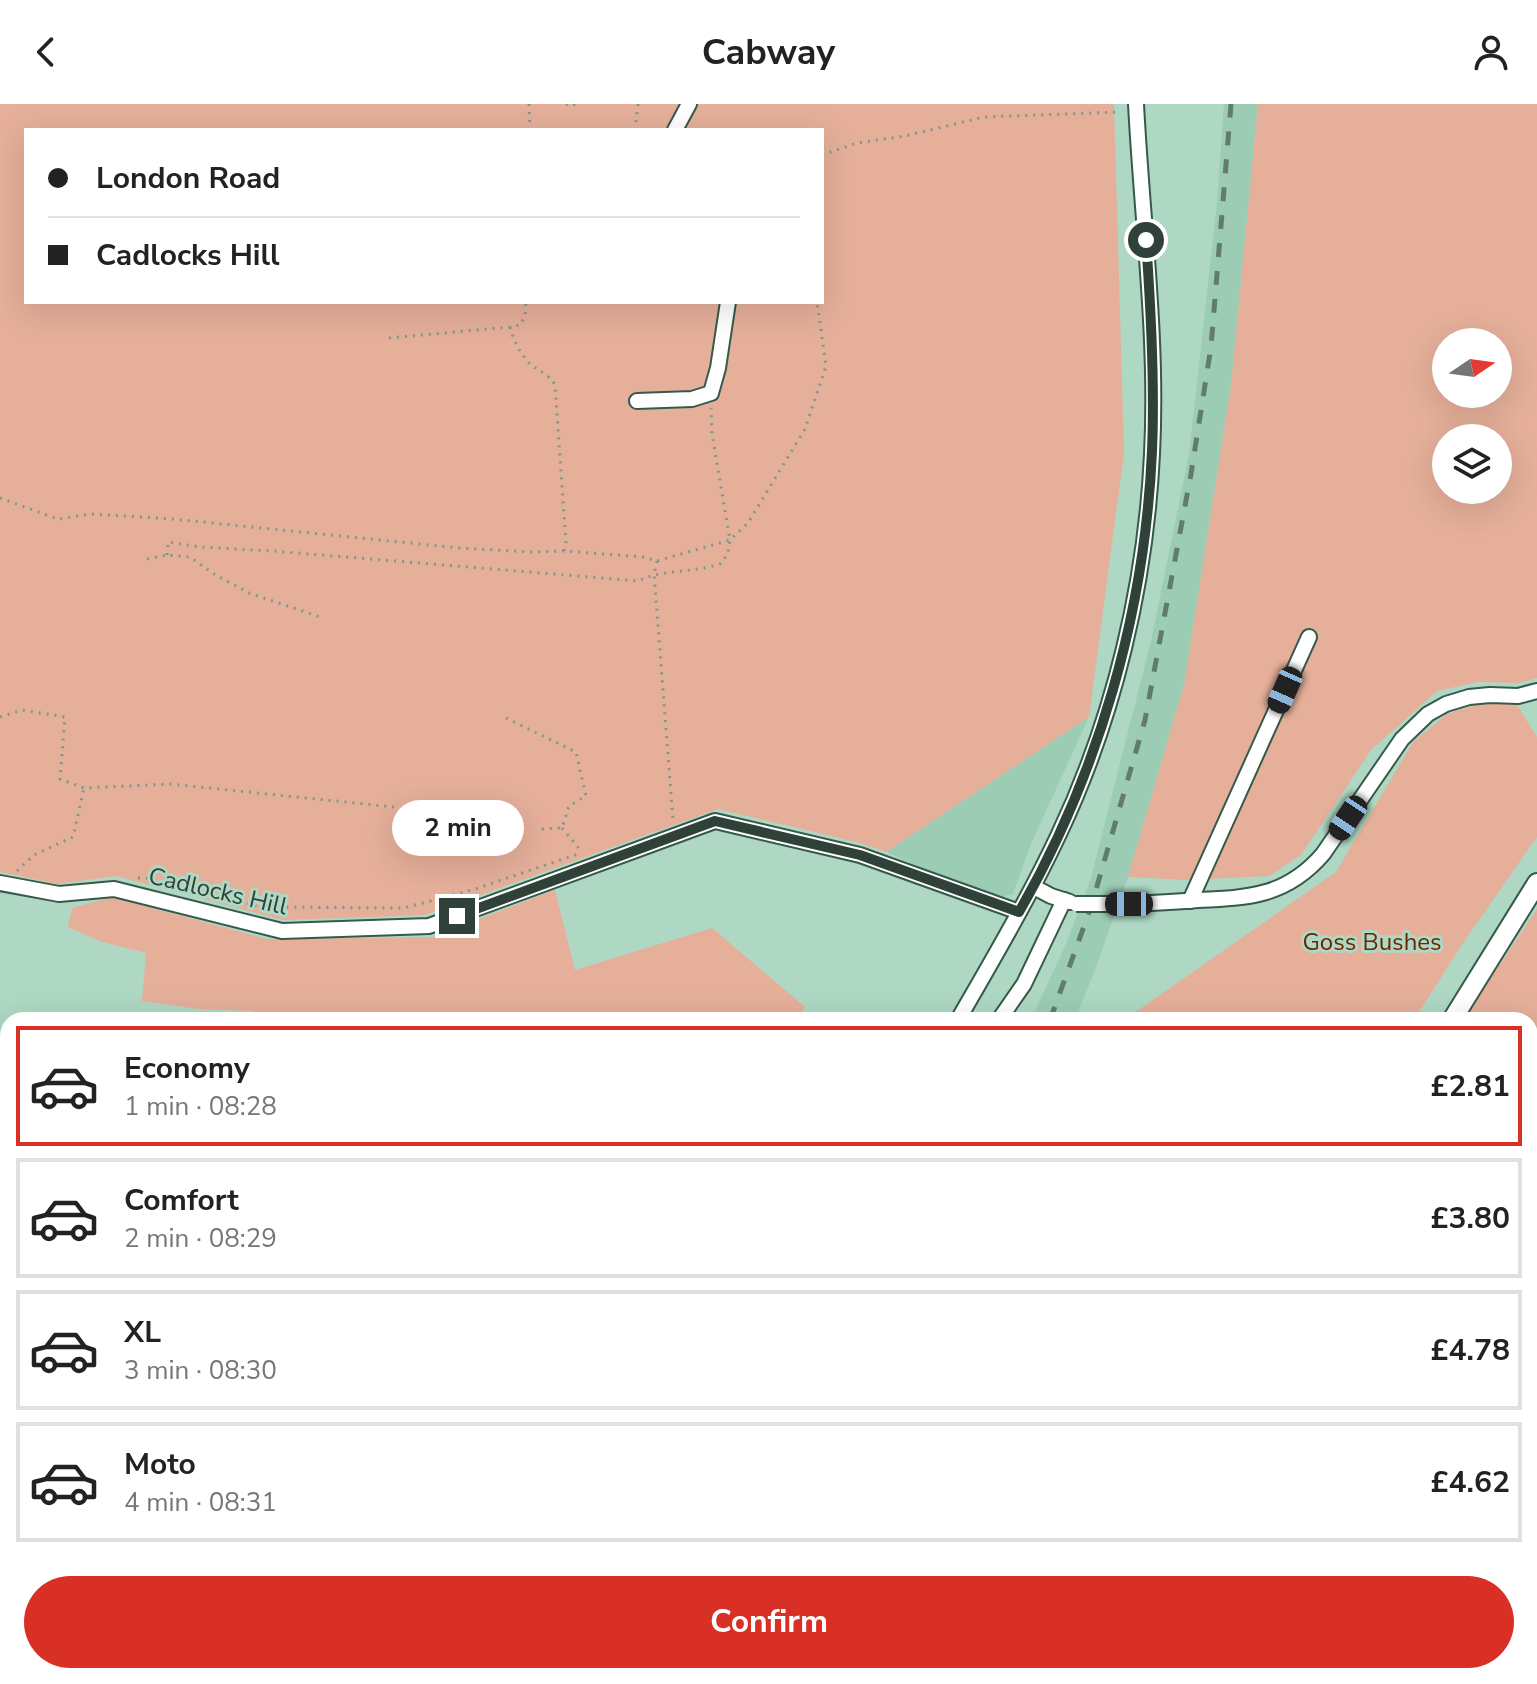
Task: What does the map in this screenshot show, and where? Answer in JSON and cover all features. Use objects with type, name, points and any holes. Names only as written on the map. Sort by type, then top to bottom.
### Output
[{"type":"main road","points":[[1457,1012],[1536,887]]},
{"type":"street","points":[[676,128],[689,104]]},
{"type":"street","points":[[963,1012],[1034,887],[1071,807],[1100,731],[1130,621],[1145,538],[1152,452],[1153,383],[1136,107]]},
{"type":"street","points":[[637,401],[692,399],[711,393],[728,304]]},
{"type":"street","points":[[1190,901],[1309,637]]},
{"type":"street","points":[[1034,887],[1070,902],[1129,904],[1254,896],[1275,889],[1295,879],[1323,854],[1402,739],[1420,720],[1437,708],[1457,700],[1480,696],[1536,699]]},
{"type":"street","name":"Cadlocks Hill","points":[[4,877],[59,894],[114,889],[282,931],[429,926],[715,821],[860,855],[1019,912]]},
{"type":"street","points":[[1005,1012],[1070,902]]},
{"type":"path","points":[[529,104],[530,128]]},
{"type":"path","points":[[566,104],[575,104]]},
{"type":"path","points":[[635,128],[638,104]]},
{"type":"path","points":[[824,154],[857,143],[905,136],[984,117],[1136,107]]},
{"type":"path","points":[[389,338],[520,325],[526,304]]},
{"type":"path","points":[[0,498],[58,519],[91,514],[173,519],[459,548],[564,551],[643,557],[657,561],[730,540],[748,523],[805,429],[826,366],[817,304]]},
{"type":"path","points":[[510,327],[514,342],[530,363],[552,379],[555,385],[566,543],[564,551]]},
{"type":"path","points":[[167,555],[168,542],[638,581],[654,574],[705,569],[722,563],[730,540],[712,434],[711,393]]},
{"type":"path","points":[[147,559],[167,555],[190,557],[249,593],[320,617]]},
{"type":"path","points":[[657,561],[654,574],[675,835]]},
{"type":"path","points":[[0,717],[22,710],[65,717],[60,779],[84,788],[170,784],[394,807]]},
{"type":"path","points":[[506,718],[576,752],[586,796],[569,806],[562,828]]},
{"type":"path","points":[[4,877],[16,872],[34,855],[73,837],[84,788]]},
{"type":"path","points":[[539,829],[562,828]]},
{"type":"path","points":[[131,879],[146,878],[260,907],[404,908],[475,889],[582,852],[562,828]]},
{"type":"path","points":[[16,872],[28,875]]},
{"type":"shaded area","points":[[1224,104],[1258,104],[1231,385],[1184,685],[1128,877],[1078,1012],[1035,1012],[1066,944],[1091,878],[1151,641],[1189,454],[1217,203]]},
{"type":"shaded area","points":[[1089,717],[1031,844],[1013,894],[992,899],[886,852]]},
{"type":"green space","points":[[0,104],[1114,104],[1124,453],[1089,717],[886,852],[718,809],[425,915],[283,920],[116,876],[57,884],[0,872]]},
{"type":"green space","points":[[1258,104],[1537,104],[1537,678],[1518,683],[1478,682],[1437,691],[1371,750],[1301,855],[1269,876],[1187,880],[1128,877],[1184,685],[1231,385]]},
{"type":"green space","name":"Goss Bushes","points":[[1515,702],[1537,737],[1537,837],[1419,1012],[1135,1012],[1336,872],[1413,742],[1447,714],[1478,704]]},
{"type":"green space","points":[[555,890],[575,970],[712,928],[805,1007],[802,1012],[253,1012],[198,1009],[142,1001],[146,953],[102,942],[68,927],[72,908],[112,897],[267,939],[432,937]]},
{"type":"green space","points":[[1537,909],[1537,1012],[1470,1012]]},
{"type":"railway","points":[[1053,1012],[1091,907],[1145,720],[1191,474],[1211,347],[1231,104]]},
{"type":"route","points":[[457,916],[715,821],[860,855],[1019,912],[1060,833],[1088,767],[1116,676],[1136,593],[1148,509],[1153,424],[1146,240]]}]
